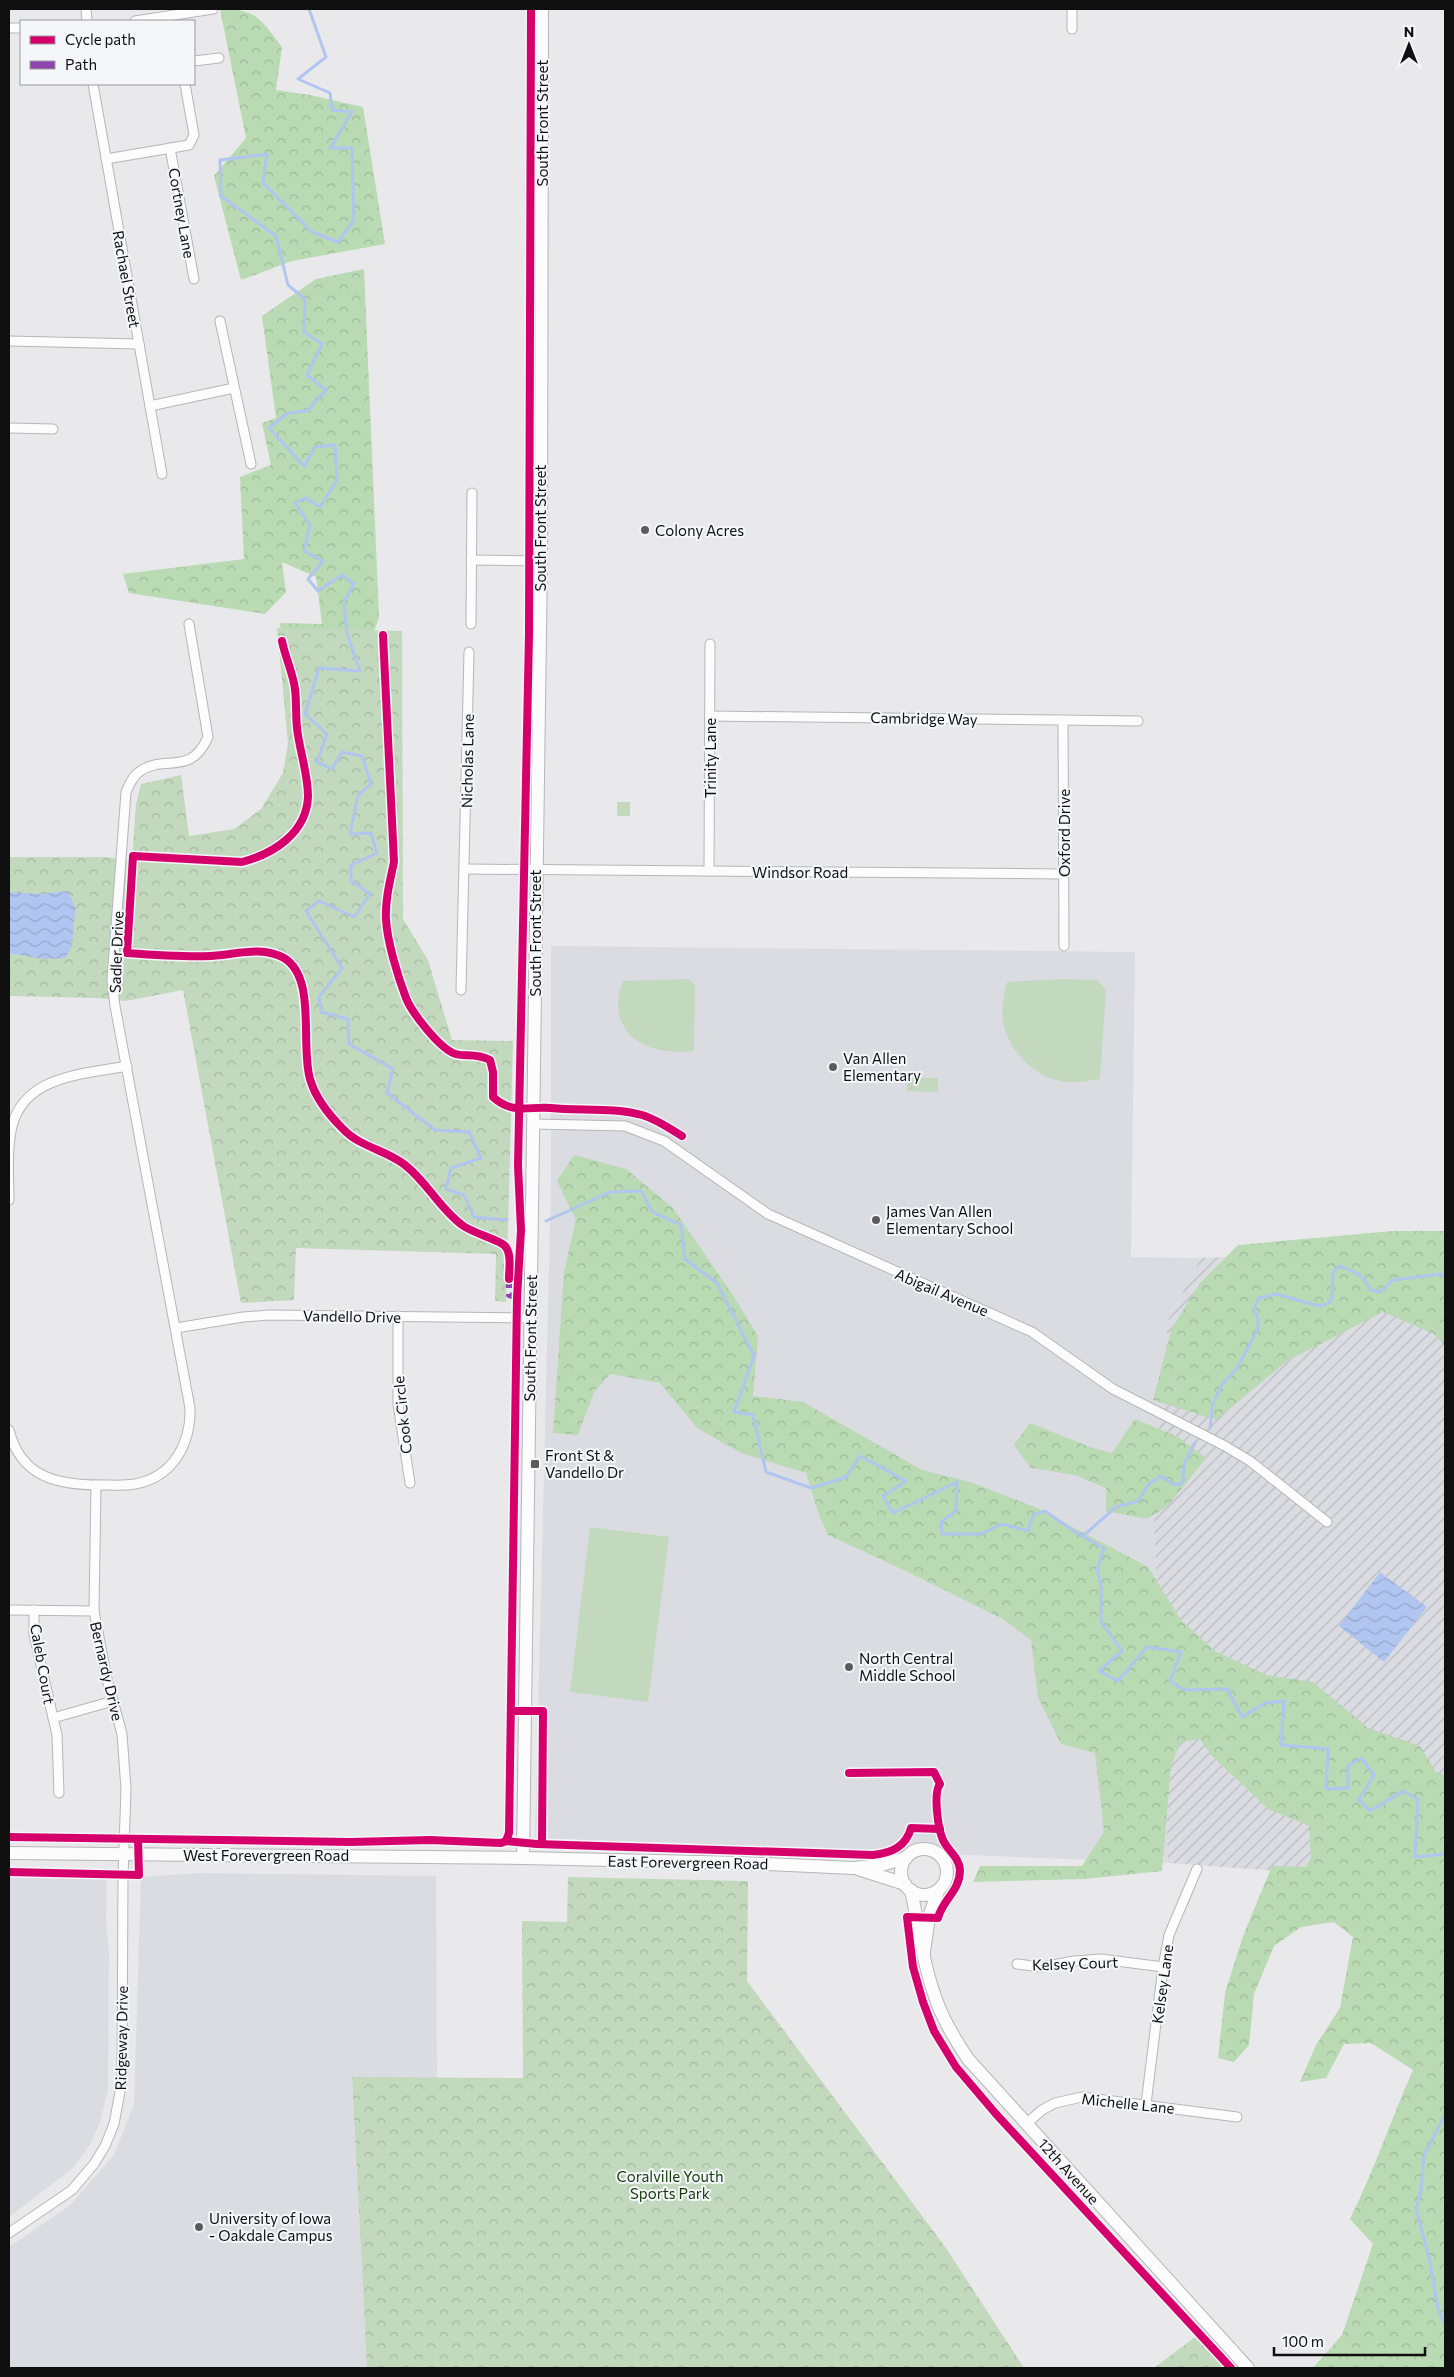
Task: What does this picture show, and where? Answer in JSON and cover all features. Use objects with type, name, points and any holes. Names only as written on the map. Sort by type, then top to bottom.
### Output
[{"type":"street","points":[[142,20],[213,9]]},
{"type":"street","name":"South Front Street","points":[[523,1858],[541,561],[542,9]]},
{"type":"street","points":[[1072,9],[1072,29]]},
{"type":"street","points":[[195,62],[219,58]]},
{"type":"street","name":"Rachael Street","points":[[93,85],[162,474]]},
{"type":"street","name":"Cortney Lane","points":[[106,159],[189,144],[194,135],[185,85]]},
{"type":"street","name":"Cortney Lane","points":[[170,148],[194,279]]},
{"type":"street","points":[[220,321],[251,464]]},
{"type":"street","points":[[9,341],[139,344]]},
{"type":"street","points":[[150,406],[234,388]]},
{"type":"street","points":[[9,428],[53,429]]},
{"type":"street","points":[[471,624],[472,494]]},
{"type":"street","points":[[472,560],[541,561]]},
{"type":"street","name":"Sadler Drive","points":[[9,1430],[19,1455],[40,1474],[63,1484],[128,1485],[150,1480],[170,1467],[184,1446],[191,1422],[176,1328],[115,1006],[112,980],[126,792],[139,772],[149,767],[187,761],[196,756],[203,748],[208,737],[189,624]]},
{"type":"street","name":"Trinity Lane","points":[[709,871],[710,644]]},
{"type":"street","name":"Nicholas Lane","points":[[460,990],[465,869],[469,652]]},
{"type":"street","name":"Cambridge Way","points":[[710,716],[1138,721]]},
{"type":"street","name":"Oxford Drive","points":[[1063,720],[1064,946]]},
{"type":"street","points":[[465,869],[536,869]]},
{"type":"street","name":"Windsor Road","points":[[536,869],[1064,874]]},
{"type":"street","points":[[9,1200],[10,1136],[17,1112],[25,1101],[34,1092],[56,1080],[127,1066]]},
{"type":"street","name":"Abigail Avenue","points":[[534,1124],[625,1126],[664,1141],[768,1214],[1032,1332],[1113,1389],[1209,1437],[1250,1461],[1327,1522]]},
{"type":"street","name":"Vandello Drive","points":[[176,1328],[243,1316],[269,1314],[530,1318]]},
{"type":"street","name":"Cook Circle","points":[[398,1316],[398,1404],[410,1483]]},
{"type":"street","name":"Bernardy Drive","points":[[96,1485],[94,1611],[122,1734],[126,1789],[123,1856]]},
{"type":"street","points":[[9,1610],[94,1611]]},
{"type":"street","name":"Caleb Court","points":[[34,1610],[34,1634],[57,1735],[59,1794]]},
{"type":"street","name":"Caleb Court","points":[[53,1718],[113,1701]]},
{"type":"street","points":[[918,1850],[925,1850],[933,1851],[942,1859],[947,1876],[938,1891],[925,1894],[908,1887],[902,1871],[906,1858],[918,1850]]},
{"type":"street","name":"West Forevergreen Road","points":[[9,1854],[123,1856],[213,1854],[523,1858]]},
{"type":"street","name":"Ridgeway Drive","points":[[9,2233],[72,2190],[94,2164],[105,2146],[114,2124],[122,2081],[123,1856]]},
{"type":"street","name":"East Forevergreen Road","points":[[523,1858],[743,1863],[853,1868],[881,1865],[906,1858]]},
{"type":"street","name":"East Forevergreen Road","points":[[853,1868],[908,1887]]},
{"type":"street","name":"Kelsey Lane","points":[[1146,2104],[1163,1967],[1169,1935],[1197,1869]]},
{"type":"street","name":"12th Avenue","points":[[908,1887],[936,2001],[955,2039],[968,2059],[1248,2368]]},
{"type":"street","name":"12th Avenue","points":[[924,1954],[929,1917],[938,1891]]},
{"type":"street","name":"Kelsey Court","points":[[1017,1964],[1042,1966],[1101,1959],[1163,1967]]},
{"type":"street","name":"Michelle Lane","points":[[1026,2124],[1042,2110],[1066,2099],[1082,2096],[1237,2117]]},
{"type":"shaded area","points":[[551,946],[1135,952],[1131,1257],[1201,1258],[1168,1320],[1153,1496],[1168,1863],[535,1838],[551,1184]]},
{"type":"shaded area","points":[[1445,1248],[1445,1883],[1168,1863],[1153,1496],[1168,1320],[1201,1258]]},
{"type":"shaded area","points":[[199,1873],[436,1876],[437,2078],[352,2078],[367,2368],[9,2368],[9,2247],[69,2206],[114,2155],[134,2104],[141,1877]]},
{"type":"shaded area","points":[[9,1874],[107,1876],[106,1921],[109,1951],[108,2090],[100,2122],[91,2143],[73,2168],[9,2217]]},
{"type":"green space","points":[[220,9],[233,9],[251,14],[263,23],[282,47],[276,90],[310,95],[363,107],[385,244],[292,261],[241,280],[214,176],[246,138]]},
{"type":"green space","points":[[364,269],[379,617],[294,856],[283,634],[279,623],[322,624],[316,577],[282,562],[286,592],[265,614],[129,593],[123,574],[244,559],[240,477],[271,465],[262,423],[276,418],[262,316],[316,279]]},
{"type":"green space","points":[[277,628],[402,631],[403,919],[428,960],[452,1040],[513,1041],[506,1302],[495,1301],[496,1254],[296,1248],[294,1300],[241,1303],[183,990],[126,1001],[98,998],[9,996],[9,857],[106,857],[132,861],[136,804],[141,784],[181,775],[189,836],[234,829],[261,809],[283,773],[288,743]]},
{"type":"green space","points":[[617,802],[630,802],[630,816],[617,816]]},
{"type":"green space","points":[[688,979],[695,985],[694,1051],[681,1052],[655,1049],[634,1038],[620,1018],[618,1001],[623,981]]},
{"type":"green space","points":[[1063,979],[1097,980],[1106,990],[1100,1079],[1073,1082],[1057,1080],[1046,1076],[1026,1062],[1011,1043],[1006,1032],[1002,1011],[1007,982]]},
{"type":"green space","points":[[907,1078],[938,1078],[938,1092],[907,1091]]},
{"type":"green space","points":[[574,1155],[626,1169],[673,1208],[734,1297],[758,1336],[753,1396],[803,1402],[922,1470],[970,1482],[1035,1507],[1148,1567],[1181,1620],[1215,1651],[1266,1675],[1313,1682],[1368,1728],[1420,1746],[1436,1772],[1445,1775],[1445,2368],[1313,2368],[1342,2335],[1373,2244],[1350,2219],[1413,2070],[1371,2043],[1344,2044],[1326,2078],[1300,2082],[1316,2045],[1340,2008],[1353,1937],[1334,1922],[1301,1927],[1274,1946],[1254,1994],[1249,2045],[1234,2062],[1218,2058],[1225,1993],[1243,1936],[1272,1866],[1306,1867],[1311,1857],[1309,1826],[1268,1809],[1211,1755],[1200,1739],[1181,1742],[1171,1766],[1162,1871],[1085,1879],[973,1882],[980,1866],[1082,1866],[1104,1832],[1095,1753],[1061,1744],[1038,1697],[1031,1640],[1001,1618],[828,1535],[820,1518],[806,1473],[741,1453],[697,1428],[660,1383],[610,1374],[594,1392],[578,1435],[553,1433],[564,1272],[576,1220],[557,1181]]},
{"type":"green space","points":[[1393,1231],[1445,1231],[1445,1346],[1434,1334],[1383,1312],[1287,1361],[1216,1420],[1153,1400],[1172,1328],[1200,1283],[1238,1245]]},
{"type":"green space","points":[[1135,1419],[1178,1437],[1206,1458],[1168,1506],[1147,1519],[1106,1511],[1106,1488],[1075,1475],[1031,1468],[1014,1445],[1030,1423],[1090,1447],[1112,1453]]},
{"type":"green space","points":[[590,1527],[669,1537],[648,1702],[570,1692]]},
{"type":"green space","name":"Coralville Youth Sports Park","points":[[568,1877],[748,1881],[747,1981],[946,2248],[1024,2368],[367,2368],[352,2077],[523,2078],[522,1921],[567,1922]]},
{"type":"green space","points":[[1199,2334],[1228,2368],[1154,2368]]},
{"type":"water","points":[[68,891],[76,909],[71,947],[65,958],[43,959],[9,953],[9,892],[39,894]]},
{"type":"water","points":[[1380,1572],[1427,1607],[1384,1662],[1339,1626]]},
{"type":"waterway","points":[[309,9],[326,57],[298,79],[330,93],[332,110],[352,112],[330,148],[352,148],[354,220],[338,242],[312,232],[263,183],[267,154],[220,160],[221,196],[276,236],[288,285],[305,299],[304,332],[322,344],[307,375],[326,390],[307,411],[288,413],[269,428],[304,466],[315,447],[335,445],[337,480],[320,507],[306,498],[295,503],[310,525],[304,551],[323,561],[308,579],[318,591],[342,575],[354,584],[344,602],[347,634],[360,671],[319,668],[305,714],[327,734],[317,762],[332,769],[342,752],[362,756],[371,784],[358,795],[350,834],[371,833],[377,853],[351,865],[351,881],[370,894],[354,917],[319,901],[306,911],[342,968],[319,997],[321,1012],[348,1019],[349,1044],[393,1069],[387,1093],[435,1130],[469,1132],[481,1158],[451,1168],[446,1189],[464,1195],[474,1217],[506,1220]]},
{"type":"waterway","points":[[546,1221],[610,1192],[641,1191],[652,1212],[681,1225],[685,1259],[717,1283],[754,1356],[734,1412],[753,1415],[766,1472],[811,1488],[846,1477],[860,1456],[906,1481],[883,1496],[893,1513],[957,1482],[956,1511],[941,1522],[942,1534],[981,1534],[1002,1524],[1028,1531],[1033,1515],[1045,1511],[1075,1532],[1104,1548],[1097,1570],[1101,1584],[1101,1621],[1122,1651],[1099,1671],[1118,1681],[1147,1647],[1181,1652],[1170,1681],[1184,1690],[1227,1689],[1242,1717],[1265,1703],[1284,1701],[1281,1745],[1328,1749],[1326,1789],[1348,1788],[1348,1766],[1361,1758],[1374,1775],[1359,1800],[1370,1811],[1403,1791],[1418,1799],[1415,1857],[1445,1854]]},
{"type":"waterway","points":[[1210,1428],[1213,1404],[1221,1386],[1237,1368],[1258,1329],[1258,1319],[1254,1309],[1259,1298],[1276,1294],[1319,1306],[1329,1303],[1332,1297],[1333,1273],[1339,1266],[1362,1277],[1370,1290],[1380,1292],[1393,1280],[1441,1274],[1445,1277]]},
{"type":"waterway","points":[[1083,1536],[1116,1507],[1138,1501],[1149,1484],[1161,1476],[1173,1484],[1179,1485],[1184,1480],[1184,1465],[1195,1443]]},
{"type":"waterway","points":[[1445,2115],[1424,2155],[1421,2191],[1416,2209],[1429,2257],[1438,2309],[1445,2325]]},
{"type":"marked path","points":[[509,1276],[509,1295],[517,1298]]},
{"type":"cycle path","points":[[506,1841],[509,1833],[517,1298],[521,1230],[518,1166],[529,634],[531,9]]},
{"type":"cycle path","points":[[383,635],[394,862],[387,898],[386,919],[393,959],[409,1004],[426,1028],[447,1049],[453,1053],[479,1056],[490,1060],[493,1072],[493,1097],[500,1103],[514,1108],[620,1111],[652,1119],[682,1136]]},
{"type":"cycle path","points":[[282,641],[294,683],[297,729],[308,788],[306,809],[302,821],[295,831],[276,847],[265,854],[242,862],[133,856],[127,953],[200,956],[257,951],[275,954],[284,958],[294,968],[301,981],[306,1013],[307,1065],[312,1086],[324,1106],[338,1124],[350,1135],[405,1165],[420,1179],[446,1211],[462,1225],[505,1246],[509,1257],[509,1279]]},
{"type":"cycle path","points":[[511,1711],[543,1711],[542,1843]]},
{"type":"cycle path","points":[[849,1773],[934,1772],[940,1784],[937,1795],[939,1828],[945,1844],[958,1861],[959,1877],[938,1918],[907,1917],[913,1967],[934,2031],[956,2067],[996,2114],[1231,2368]]},
{"type":"cycle path","points":[[506,1841],[537,1844],[873,1855],[886,1853],[897,1848],[909,1835],[911,1828],[940,1829]]},
{"type":"cycle path","points":[[9,1837],[351,1842],[430,1840],[501,1843],[506,1841]]},
{"type":"cycle path","points":[[9,1872],[139,1875],[138,1839]]},
{"type":"place","name":"Colony Acres","points":[[645,530]]},
{"type":"place","name":"Van Allen Elementary","points":[[833,1067]]},
{"type":"place","name":"James Van Allen Elementary School","points":[[876,1220]]},
{"type":"place","name":"Front St & Vandello Dr","points":[[535,1464]]},
{"type":"place","name":"North Central Middle School","points":[[849,1667]]},
{"type":"place","name":"University of Iowa - Oakdale Campus","points":[[199,2227]]}]
